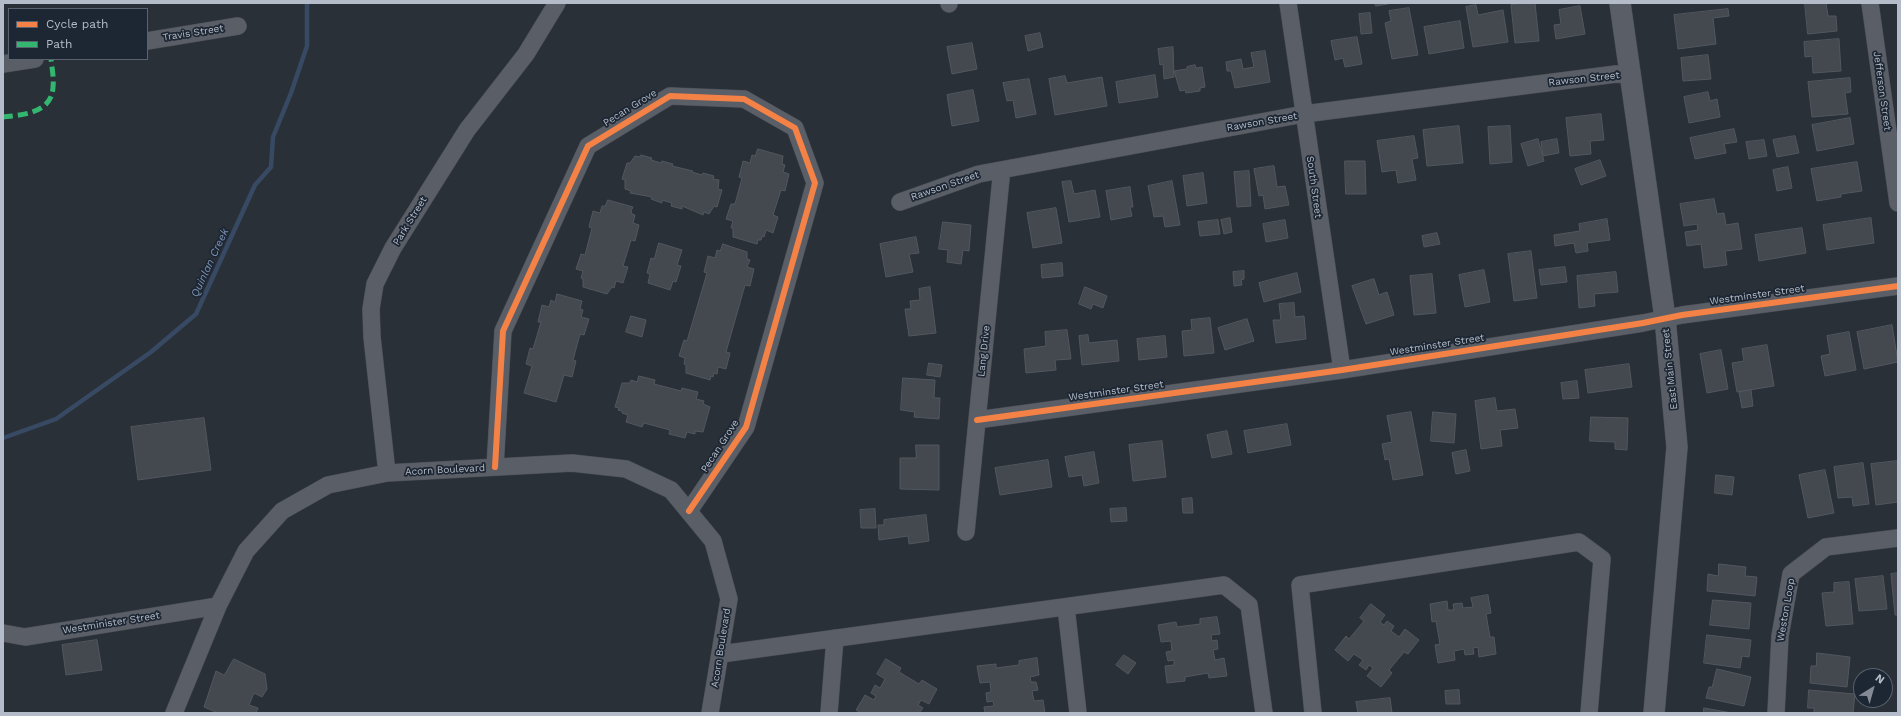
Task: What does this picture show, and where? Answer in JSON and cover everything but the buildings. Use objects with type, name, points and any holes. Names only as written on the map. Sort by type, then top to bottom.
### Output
[{"type":"street","name":"Park Street","points":[[388,473],[372,337],[372,309],[375,284],[393,248],[467,130],[526,54],[557,3]]},
{"type":"street","name":"South Street","points":[[1288,3],[1342,370]]},
{"type":"street","name":"East Main Street","points":[[1620,3],[1665,318],[1677,447],[1654,713]]},
{"type":"street","name":"Jefferson Street","points":[[1870,3],[1898,203]]},
{"type":"street","name":"Travis Street","points":[[148,41],[238,26]]},
{"type":"street","points":[[3,64],[29,60]]},
{"type":"street","name":"Rawson Street","points":[[900,202],[979,174],[1304,114],[1616,74],[1631,75]]},
{"type":"street","name":"Pecan Grove","points":[[495,467],[503,331],[588,146],[670,96],[744,99],[795,128],[815,184],[746,427],[689,511]]},
{"type":"street","name":"Lang Drive","points":[[966,532],[1001,178],[999,171]]},
{"type":"street","name":"Westminster Street","points":[[977,420],[1342,370],[1665,318],[1898,286]]},
{"type":"street","name":"Acorn Boulevard","points":[[174,713],[218,606],[246,551],[282,512],[328,485],[388,473],[572,463],[626,469],[671,490],[713,540],[729,599],[710,713]]},
{"type":"street","name":"Weston Loop","points":[[1776,713],[1780,636],[1791,574],[1826,547],[1898,538]]},
{"type":"street","points":[[1313,713],[1300,585],[1579,542],[1602,559],[1589,713]]},
{"type":"street","points":[[721,654],[1224,585],[1249,605],[1264,713]]},
{"type":"street","name":"Westminister Street","points":[[3,633],[26,637],[218,606]]},
{"type":"street","points":[[1066,607],[1078,713]]},
{"type":"street","points":[[829,713],[835,638]]},
{"type":"waterway","name":"Quinlan Creek","points":[[3,438],[56,419],[151,352],[196,314],[255,185],[271,167],[273,137],[291,93],[307,46],[307,3]]},
{"type":"marked path","points":[[3,117],[35,111],[48,102],[53,87],[51,60]]},
{"type":"cycle path","points":[[495,467],[503,331],[588,146],[670,96],[744,99],[795,128],[815,183],[746,427],[689,511]]},
{"type":"cycle path","points":[[977,420],[1342,370],[1643,323],[1682,315],[1898,286]]}]
